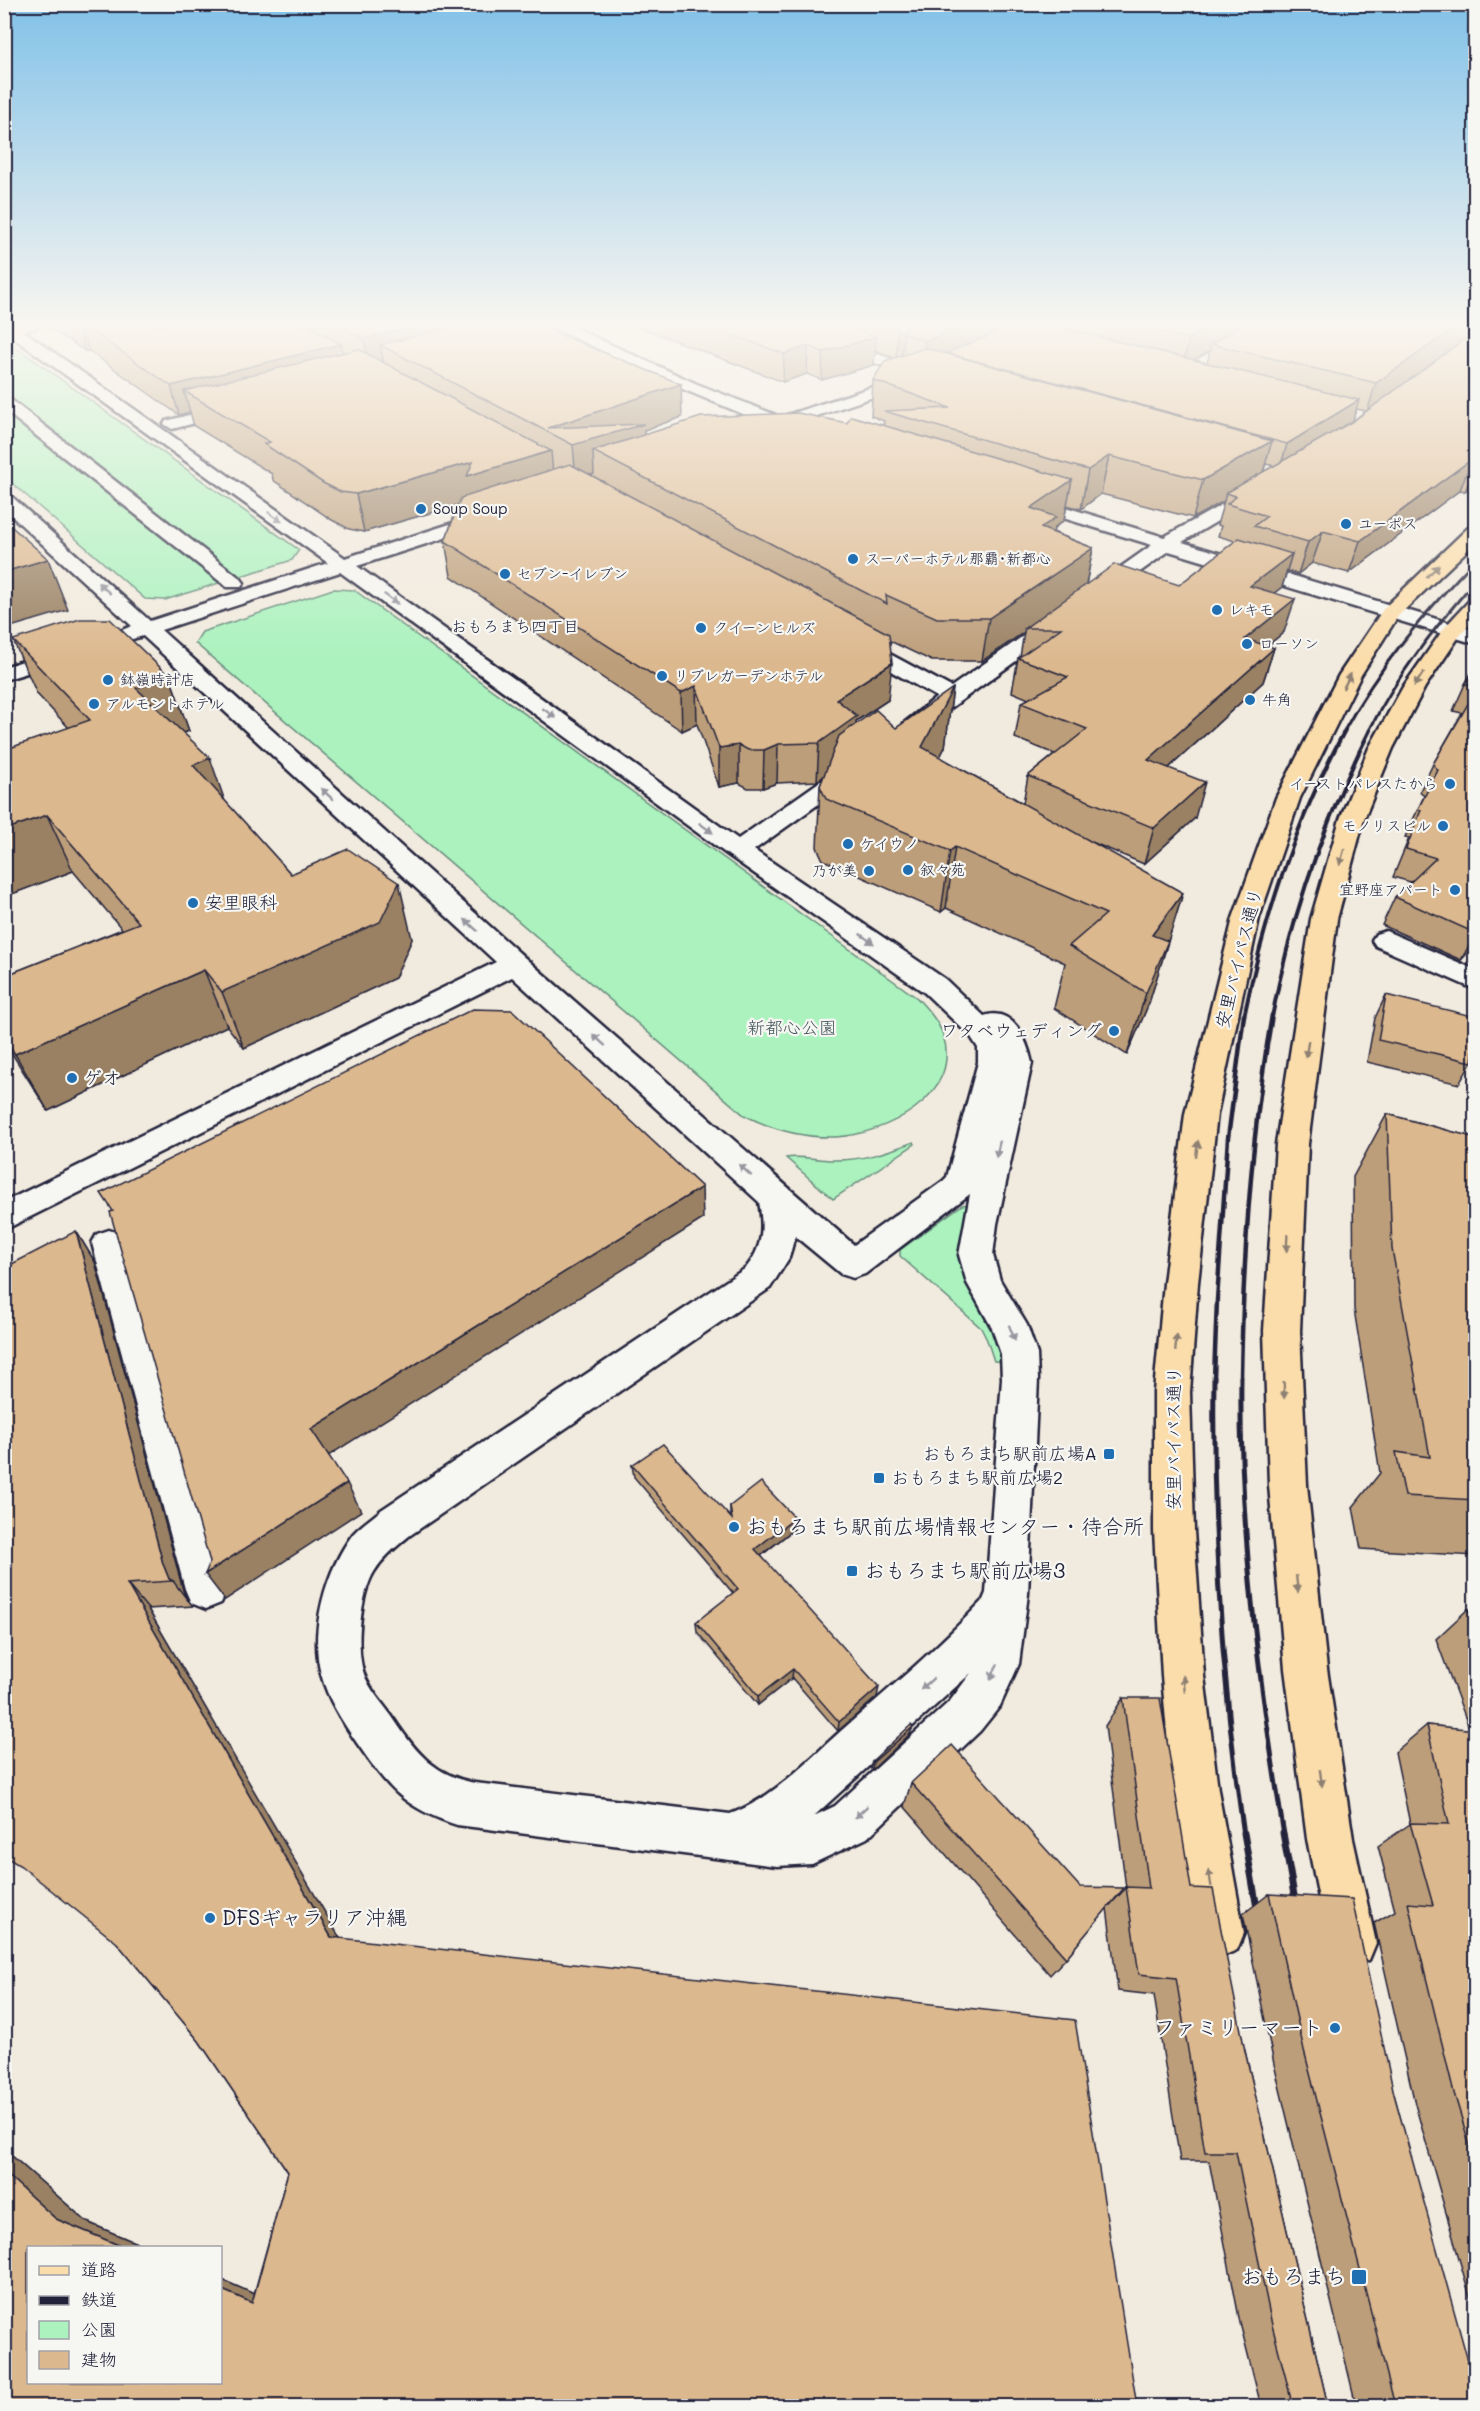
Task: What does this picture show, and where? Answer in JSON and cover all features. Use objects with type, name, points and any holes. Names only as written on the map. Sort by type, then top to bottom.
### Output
[{"type":"main road","name":"安里バイパス通り","points":[[1228,1972],[1195,1790],[1182,1665],[1174,1531],[1172,1392],[1182,1272],[1201,1114],[1246,918],[1288,798],[1350,675],[1391,612],[1476,531]]},
{"type":"main road","points":[[1359,1978],[1329,1839],[1306,1670],[1288,1485],[1282,1331],[1292,1144],[1324,919],[1352,819],[1381,748],[1414,687],[1464,635],[1476,605]]},
{"type":"street","points":[[49,438],[234,583]]},
{"type":"street","points":[[161,438],[343,565],[737,850],[935,986],[982,1013],[1003,1029],[1013,1046],[1017,1063],[980,1224],[976,1255],[984,1283],[1009,1325],[1019,1354],[1020,1379],[1007,1594],[998,1614],[966,1649],[795,1802],[756,1828],[727,1838],[459,1804],[423,1788],[398,1766],[346,1686],[338,1648],[339,1616],[353,1574],[367,1548],[395,1523],[758,1278],[774,1257],[778,1245],[779,1218],[774,1196]]},
{"type":"street","points":[[894,738],[1166,544],[1272,481]]},
{"type":"street","points":[[1010,496],[1464,635]]},
{"type":"street","points":[[4,499],[514,964],[853,1264],[955,1190],[967,1173],[993,1062],[993,1047],[981,1030],[935,986]]},
{"type":"street","points":[[106,641],[509,511]]},
{"type":"street","points":[[837,634],[952,696]]},
{"type":"street","points":[[4,674],[85,648]]},
{"type":"street","points":[[737,850],[779,823],[875,752]]},
{"type":"street","points":[[1386,940],[1476,981]]},
{"type":"street","points":[[4,1217],[514,964]]},
{"type":"street","points":[[109,1243],[206,1589]]},
{"type":"green space","points":[[5,438],[142,438],[299,550],[292,560],[165,600],[145,599],[5,477]]},
{"type":"green space","name":"新都心公園","points":[[333,589],[354,590],[917,998],[935,1020],[943,1035],[946,1057],[942,1076],[931,1093],[915,1108],[897,1119],[876,1128],[836,1137],[789,1132],[744,1115],[195,643],[202,632]]},
{"type":"green space","points":[[914,1142],[915,1144],[833,1199],[786,1158],[853,1159]]},
{"type":"green space","points":[[968,1204],[992,1322],[1005,1362],[994,1361],[981,1328],[900,1256],[900,1250],[962,1205]]},
{"type":"building","points":[[262,438],[525,438],[551,451],[467,476],[473,462],[356,494],[341,492],[323,483],[264,444],[270,442]]},
{"type":"building","points":[[559,438],[598,438],[573,445]]},
{"type":"building","points":[[636,438],[925,438],[1072,480],[1031,508],[1056,517],[1041,528],[1093,548],[989,618],[937,618],[886,595],[887,604],[593,451]]},
{"type":"building","points":[[976,438],[1259,438],[1272,441],[1203,480],[1109,456],[1088,470]]},
{"type":"building","points":[[1263,438],[1298,438],[1287,444]]},
{"type":"building","points":[[1324,438],[1476,438],[1476,460],[1472,459],[1360,541],[1323,531],[1308,542],[1254,526],[1267,516],[1227,504],[1236,496],[1226,493]]},
{"type":"building","points":[[570,464],[889,634],[892,663],[836,699],[857,716],[819,743],[778,744],[764,750],[748,750],[739,745],[719,748],[696,686],[681,693],[445,541],[461,498]]},
{"type":"building","points":[[4,520],[48,559],[4,572]]},
{"type":"building","points":[[1239,538],[1292,554],[1250,586],[1295,599],[1245,639],[1274,648],[1148,760],[1205,782],[1154,828],[1028,776],[1087,729],[1021,703],[1068,677],[1018,658],[1061,628],[1025,628],[1115,564],[1179,585]]},
{"type":"building","points":[[80,619],[110,619],[170,677],[136,688],[210,758],[193,765],[291,874],[348,849],[399,883],[380,922],[222,992],[204,970],[15,1054],[4,1037],[4,976],[139,923],[47,815],[4,830],[4,750],[90,720],[13,640]]},
{"type":"building","points":[[1476,665],[1476,687],[1465,684]]},
{"type":"building","points":[[953,688],[922,747],[1183,893],[1152,935],[1168,941],[1146,993],[1069,946],[1106,914],[955,847],[950,851],[826,799],[820,786],[839,736],[876,710],[896,728]]},
{"type":"building","points":[[1476,690],[1475,933],[1395,897],[1436,858],[1406,849],[1421,810],[1418,809],[1438,770],[1433,764]]},
{"type":"building","points":[[1386,995],[1476,1017],[1472,1062],[1378,1040]]},
{"type":"building","points":[[473,1009],[512,1010],[702,1187],[311,1429],[347,1483],[205,1574],[210,1562],[110,1212],[113,1211],[101,1193]]},
{"type":"building","points":[[1387,1114],[1476,1138],[1476,1500],[1405,1496],[1396,1452],[1430,1457],[1392,1249]]},
{"type":"building","name":"DFSギャラリア沖縄","points":[[76,1231],[163,1564],[169,1579],[173,1581],[127,1584],[331,1937],[1075,2020],[1137,2406],[4,2406],[4,2172],[56,2219],[121,2246],[27,2246],[27,2384],[222,2384],[222,2290],[252,2303],[288,2172],[199,2041],[117,1943],[21,1866],[4,1856],[4,1268]]},
{"type":"building","points":[[663,1444],[732,1519],[730,1506],[761,1482],[795,1518],[755,1549],[879,1687],[839,1722],[793,1669],[758,1696],[696,1622],[738,1589],[632,1465]]},
{"type":"building","points":[[1468,1609],[1476,1609],[1476,1628]]},
{"type":"building","points":[[1123,1698],[1160,1698],[1191,1888],[1213,1889],[1245,2051],[1328,2406],[1293,2406],[1272,2325],[1236,2152],[1205,2152],[1176,1978],[1139,1974],[1126,1887],[1149,1888]]},
{"type":"building","points":[[911,1725],[913,1727],[872,1761]]},
{"type":"building","points":[[1427,1725],[1476,1730],[1476,2166],[1454,2093],[1408,1903],[1433,1905],[1410,1823],[1449,1824]]},
{"type":"building","points":[[952,1745],[1080,1887],[1124,1888],[1066,1958],[911,1783]]},
{"type":"building","points":[[1269,1894],[1352,1899],[1394,2094],[1476,2390],[1476,2406],[1395,2406],[1304,2050]]},
{"type":"railway","points":[[1344,731],[1372,684],[1404,640],[1476,559]]},
{"type":"railway","points":[[1369,731],[1392,690],[1418,652],[1476,580]]},
{"type":"railway","points":[[1244,1017],[1261,943],[1284,870],[1312,798],[1345,730]]},
{"type":"railway","points":[[1272,1017],[1289,943],[1311,870],[1338,799],[1370,730]]},
{"type":"railway","points":[[1214,1378],[1228,1138],[1244,1015]]},
{"type":"railway","points":[[1241,1378],[1249,1196],[1253,1150],[1272,1015]]},
{"type":"railway","points":[[1214,1378],[1215,1491],[1220,1606],[1224,1664],[1244,1835]]},
{"type":"railway","points":[[1241,1378],[1243,1492],[1252,1606],[1266,1721],[1284,1835]]},
{"type":"railway","points":[[1244,1833],[1259,1920]]},
{"type":"railway","points":[[1283,1833],[1297,1912]]},
{"type":"place","name":"Soup Soup","points":[[421,509]]},
{"type":"place","name":"ユーポス","points":[[1346,524]]},
{"type":"place","name":"スーパーホテル那覇･新都心","points":[[853,559]]},
{"type":"place","name":"セブン-イレブン","points":[[505,574]]},
{"type":"place","name":"レキモ","points":[[1217,610]]},
{"type":"place","name":"クイーンヒルズ","points":[[701,628]]},
{"type":"place","name":"ローソン","points":[[1247,644]]},
{"type":"place","name":"リブレガーデンホテル","points":[[662,676]]},
{"type":"place","name":"鉢嶺時計店","points":[[108,680]]},
{"type":"place","name":"牛角","points":[[1250,700]]},
{"type":"place","name":"アルモントホテル","points":[[94,704]]},
{"type":"place","name":"イーストパレスたから","points":[[1450,784]]},
{"type":"place","name":"モノリスビル","points":[[1443,826]]},
{"type":"place","name":"ケイウノ","points":[[848,844]]},
{"type":"place","name":"叙々苑","points":[[908,870]]},
{"type":"place","name":"乃が美","points":[[869,871]]},
{"type":"place","name":"宜野座アパート","points":[[1455,890]]},
{"type":"place","name":"安里眼科","points":[[193,903]]},
{"type":"place","name":"ワタベウェディング","points":[[1114,1031]]},
{"type":"place","name":"ゲオ","points":[[72,1078]]},
{"type":"place","name":"おもろまち駅前広場A","points":[[1109,1454]]},
{"type":"place","name":"おもろまち駅前広場2","points":[[879,1478]]},
{"type":"place","name":"おもろまち駅前広場情報センター・待合所","points":[[734,1527]]},
{"type":"place","name":"おもろまち駅前広場3","points":[[852,1571]]},
{"type":"place","name":"DFSギャラリア沖縄","points":[[210,1918]]},
{"type":"place","name":"ファミリーマート","points":[[1335,2028]]},
{"type":"place","name":"おもろまち","points":[[1359,2277]]},
{"type":"district","name":"おもろまち四丁目","points":[[515,626]]}]
